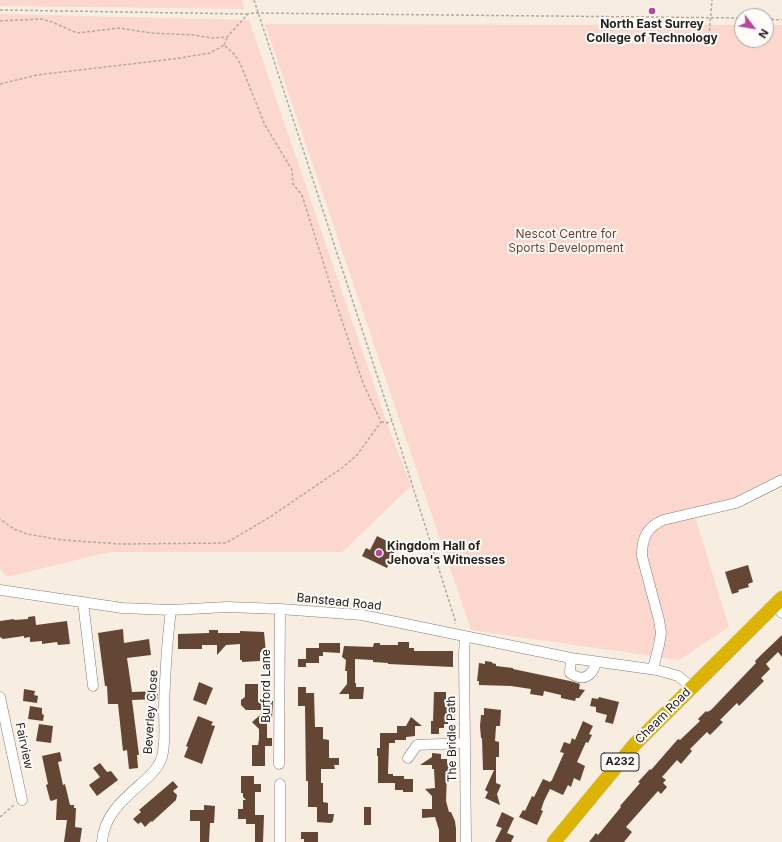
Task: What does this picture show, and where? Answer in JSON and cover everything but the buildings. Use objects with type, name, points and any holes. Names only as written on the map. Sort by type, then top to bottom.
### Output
[{"type":"highway","name":"Cheam Road","points":[[554,842],[635,744],[692,687],[780,606]]},
{"type":"street","points":[[653,669],[659,645],[660,633],[659,620],[642,556],[644,536],[649,529],[663,520],[736,503],[782,480]]},
{"type":"street","name":"Banstead Road","points":[[0,590],[122,608],[171,610],[227,607],[362,615],[571,658],[653,669],[678,676],[692,687]]},
{"type":"street","points":[[83,602],[92,686]]},
{"type":"street","name":"Burford Lane","points":[[279,764],[280,609]]},
{"type":"street","name":"Beverley Close","points":[[102,842],[111,814],[118,805],[157,768],[162,758],[164,749],[164,707],[171,610]]},
{"type":"street","name":"The Bridle Path","points":[[465,637],[466,842]]},
{"type":"street","points":[[571,658],[570,673],[582,678],[588,676],[594,669],[596,662]]},
{"type":"street","name":"Fairview","points":[[0,697],[22,800]]},
{"type":"street","points":[[408,758],[417,745],[465,743]]},
{"type":"street","points":[[280,784],[280,842]]},
{"type":"path","points":[[254,0],[392,420],[455,620],[455,626],[465,637]]},
{"type":"path","points":[[709,36],[712,0]]},
{"type":"path","points":[[0,10],[248,14],[734,18]]},
{"type":"path","points":[[0,84],[37,75],[210,53],[224,45],[227,37],[248,14]]},
{"type":"path","points":[[0,21],[41,19],[77,33],[119,28],[151,33],[194,35],[212,38],[227,37]]},
{"type":"path","points":[[224,45],[234,54],[240,63],[265,125],[292,170],[293,184],[302,195],[363,382],[381,422]]},
{"type":"path","points":[[381,422],[387,423],[392,420]]},
{"type":"path","points":[[1,521],[14,529],[27,534],[62,540],[121,544],[226,543],[270,517],[342,468],[357,455],[381,422]]},
{"type":"path","points":[[0,817],[22,800]]},
{"type":"green space","points":[[0,0],[242,0],[244,9],[0,6]]},
{"type":"green space","points":[[0,14],[249,20],[387,423],[411,486],[342,552],[109,552],[7,577],[0,568]]},
{"type":"green space","name":"Nescot Centre for Sports Development","points":[[265,24],[734,25],[734,48],[774,48],[774,25],[782,25],[782,474],[695,517],[729,627],[679,660],[471,630]]},
{"type":"place","name":"North East Surrey College of Technology","points":[[652,11]]},
{"type":"place","name":"Kingdom Hall of Jehova's Witnesses","points":[[379,553]]}]
